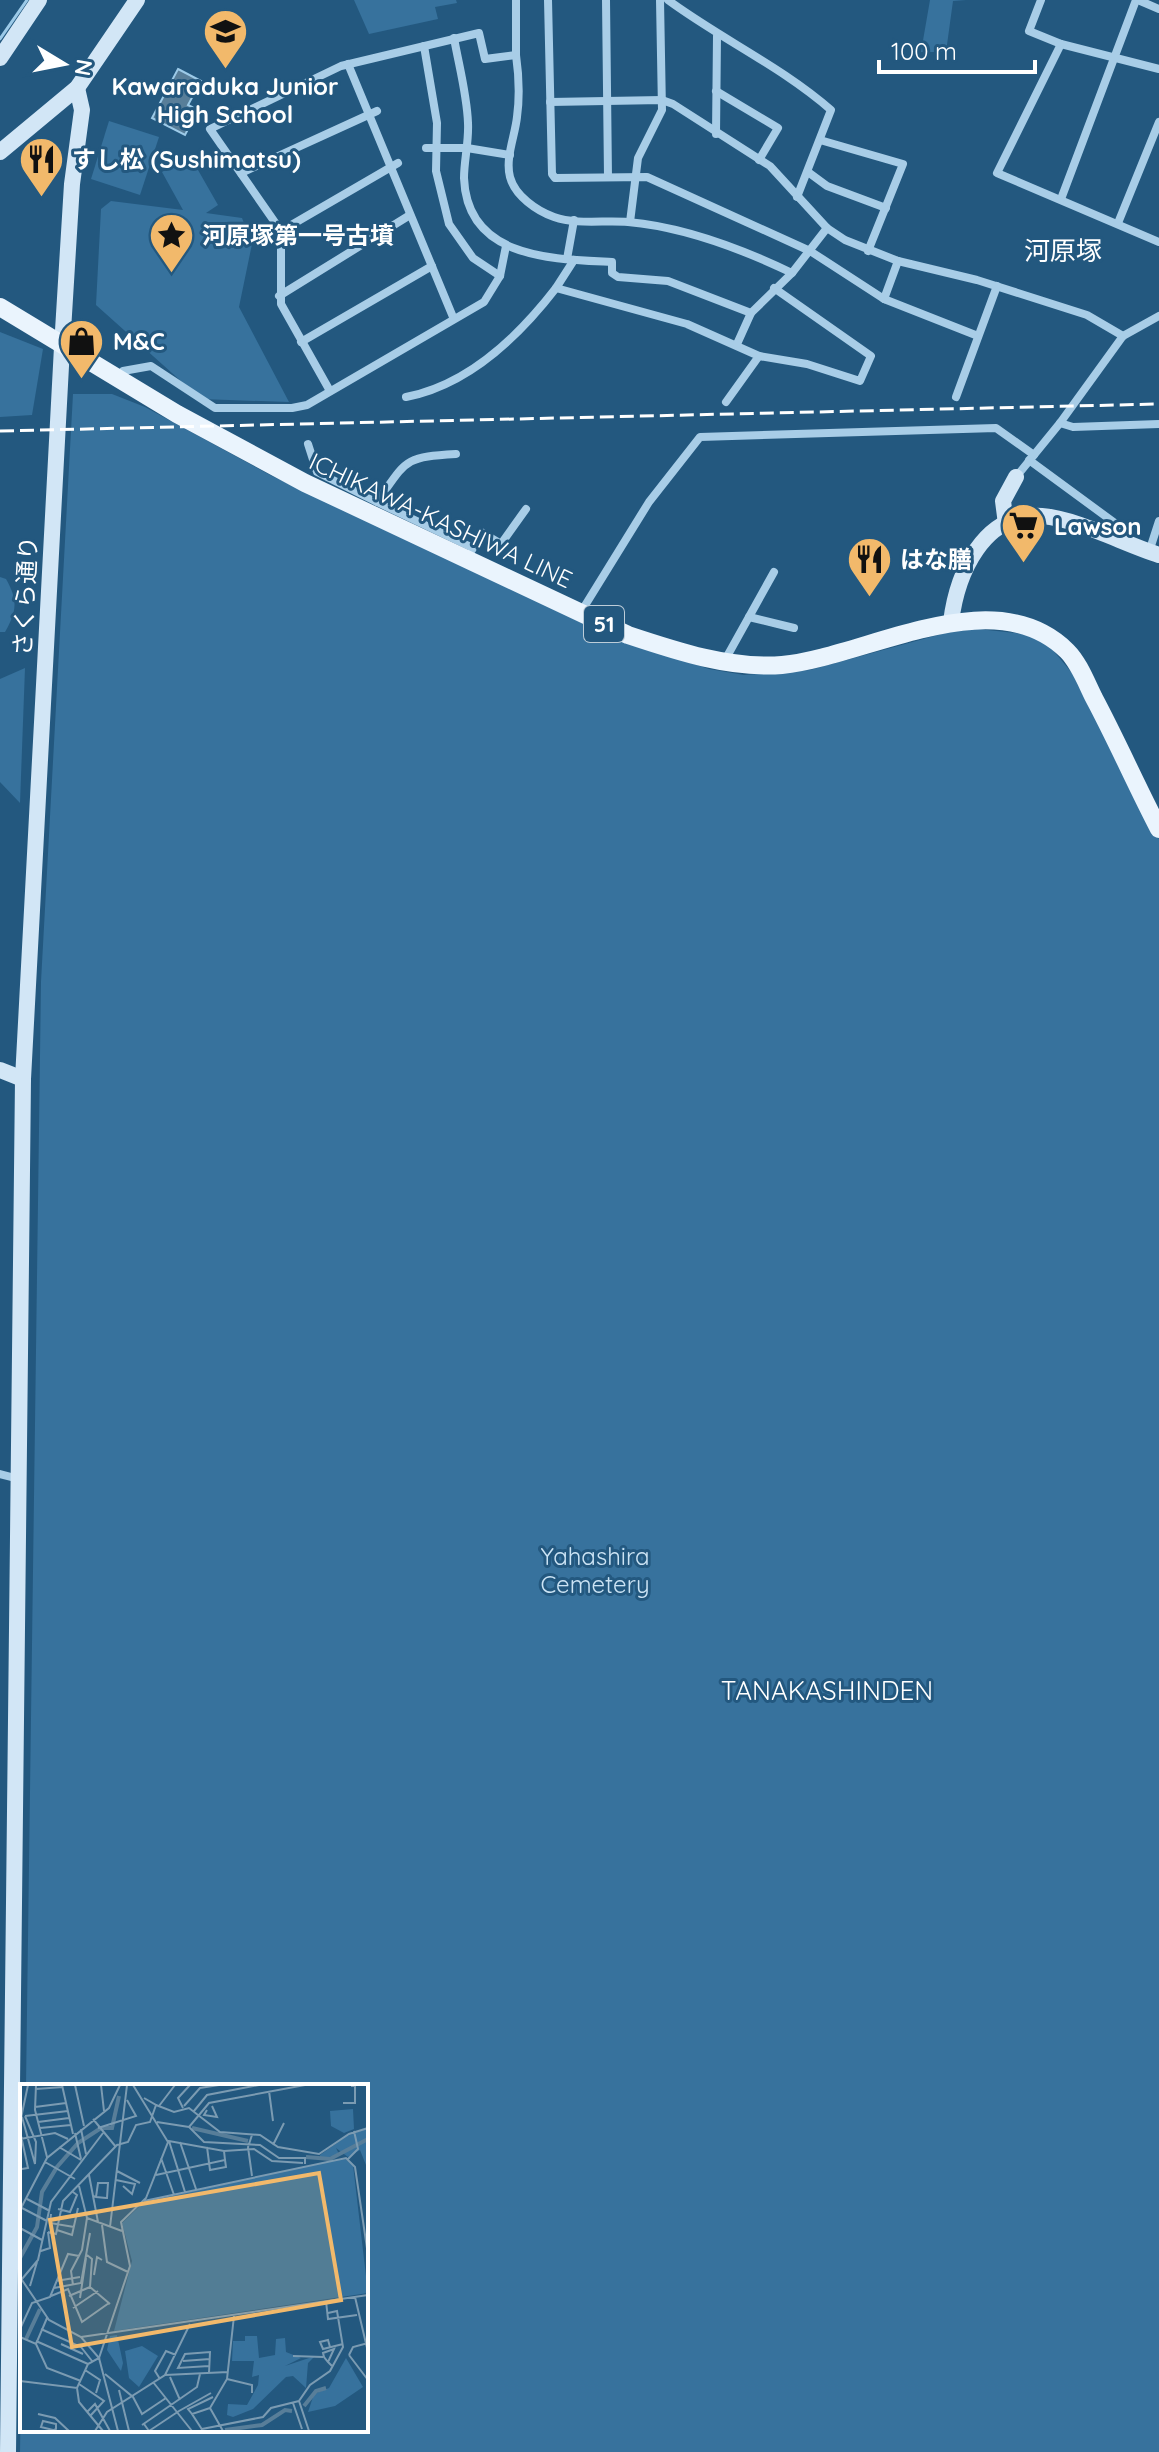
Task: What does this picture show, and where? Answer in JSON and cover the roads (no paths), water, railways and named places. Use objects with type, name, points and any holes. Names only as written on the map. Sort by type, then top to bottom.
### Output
[{"type":"main road","name":"ICHIKAWA-KASHIWA LINE","points":[[0,307],[117,380],[344,503],[472,555],[628,635],[725,661],[780,665],[819,659],[951,622],[1034,628],[1069,653],[1159,829]]},
{"type":"street","points":[[0,58],[39,0]]},
{"type":"street","points":[[0,152],[77,88],[137,0]]},
{"type":"street","points":[[516,0],[516,55],[520,90],[510,155],[510,177],[520,196],[555,217],[630,222],[683,232],[753,254],[792,273]]},
{"type":"street","points":[[548,0],[552,174],[555,178],[647,177],[810,251],[884,299],[978,336]]},
{"type":"street","points":[[606,0],[608,177]]},
{"type":"street","points":[[630,222],[638,158],[662,110],[660,0]]},
{"type":"street","points":[[668,0],[717,36],[778,72],[831,110],[797,197]]},
{"type":"street","points":[[1041,0],[1029,31],[1061,44],[1159,69]]},
{"type":"street","points":[[1061,199],[1137,0],[1159,9]]},
{"type":"street","points":[[330,391],[279,296],[281,231],[210,129],[348,64],[454,38],[479,33],[485,59],[516,55]]},
{"type":"street","points":[[716,134],[717,36]]},
{"type":"street","points":[[454,38],[467,113],[464,180],[475,216],[485,229],[506,246],[526,255],[612,262],[612,273],[618,277],[668,281],[751,313]]},
{"type":"street","points":[[1061,44],[997,173],[1159,242]]},
{"type":"street","points":[[424,46],[434,97],[430,147],[449,224],[473,258],[500,276]]},
{"type":"street","points":[[348,64],[373,113],[410,215],[453,317]]},
{"type":"street","name":"さくら通り","points":[[8,2452],[5,2316],[20,1479],[23,1079],[62,347],[72,184],[82,110],[77,88]]},
{"type":"street","points":[[716,91],[778,128],[759,160]]},
{"type":"street","points":[[424,99],[434,97]]},
{"type":"street","points":[[550,102],[662,100],[770,166],[827,228],[868,251],[997,286],[1087,315],[1123,336]]},
{"type":"street","points":[[241,173],[373,113]]},
{"type":"street","points":[[1118,223],[1159,122]]},
{"type":"street","points":[[820,140],[903,164],[868,251]]},
{"type":"street","points":[[430,147],[467,148],[510,155]]},
{"type":"street","points":[[281,231],[394,166]]},
{"type":"street","points":[[808,172],[827,186],[886,208]]},
{"type":"street","points":[[279,296],[410,215]]},
{"type":"street","points":[[406,397],[430,392],[506,345],[524,330],[556,288],[570,260],[574,220]]},
{"type":"street","points":[[737,344],[751,313],[792,273],[827,228]]},
{"type":"street","points":[[117,380],[123,371],[151,366],[195,398],[226,409],[307,405],[453,317],[484,302],[500,276],[506,246]]},
{"type":"street","points":[[884,299],[898,261]]},
{"type":"street","points":[[301,342],[432,266]]},
{"type":"street","points":[[956,397],[997,286]]},
{"type":"street","points":[[556,288],[687,324],[759,356],[807,364],[860,381],[871,356],[774,288]]},
{"type":"street","points":[[1006,524],[1003,501],[1016,477],[1083,393],[1102,360],[1123,336],[1159,316]]},
{"type":"street","points":[[726,402],[759,356]]},
{"type":"street","points":[[1060,423],[1073,427],[1159,424]]},
{"type":"street","points":[[581,612],[649,502],[700,437],[996,428],[1123,529],[1123,543]]},
{"type":"street","points":[[308,444],[317,472],[472,555],[481,532],[501,544],[526,509]]},
{"type":"street","points":[[377,502],[406,461],[417,457],[456,454]]},
{"type":"street","points":[[951,622],[956,594],[975,550],[986,537],[1006,524],[1041,516],[1156,557]]},
{"type":"street","points":[[1156,557],[1159,521]]},
{"type":"street","points":[[1006,524],[1053,527],[1156,557]]},
{"type":"street","points":[[725,661],[774,572]]},
{"type":"street","points":[[749,617],[794,628]]},
{"type":"street","points":[[0,1070],[23,1079]]},
{"type":"street","points":[[0,1474],[20,1479]]},
{"type":"waterway","points":[[0,39],[27,0]]},
{"type":"railway","points":[[0,431],[1159,404]]},
{"type":"place","name":"Kawaraduka Junior High School","points":[[225,71]]},
{"type":"place","name":"すし松 (Sushimatsu)","points":[[41,198]]},
{"type":"place","name":"河原塚第一号古墳","points":[[171,274]]},
{"type":"place","name":"M&C","points":[[82,380]]},
{"type":"place","name":"Lawson","points":[[1023,565]]},
{"type":"place","name":"はな膳","points":[[869,598]]},
{"type":"district","name":"河原塚","points":[[1063,250]]},
{"type":"district","name":"TANAKASHINDEN","points":[[827,1690]]},
{"type":"park label","name":"Yahashira Cemetery","points":[[595,1570]]}]
